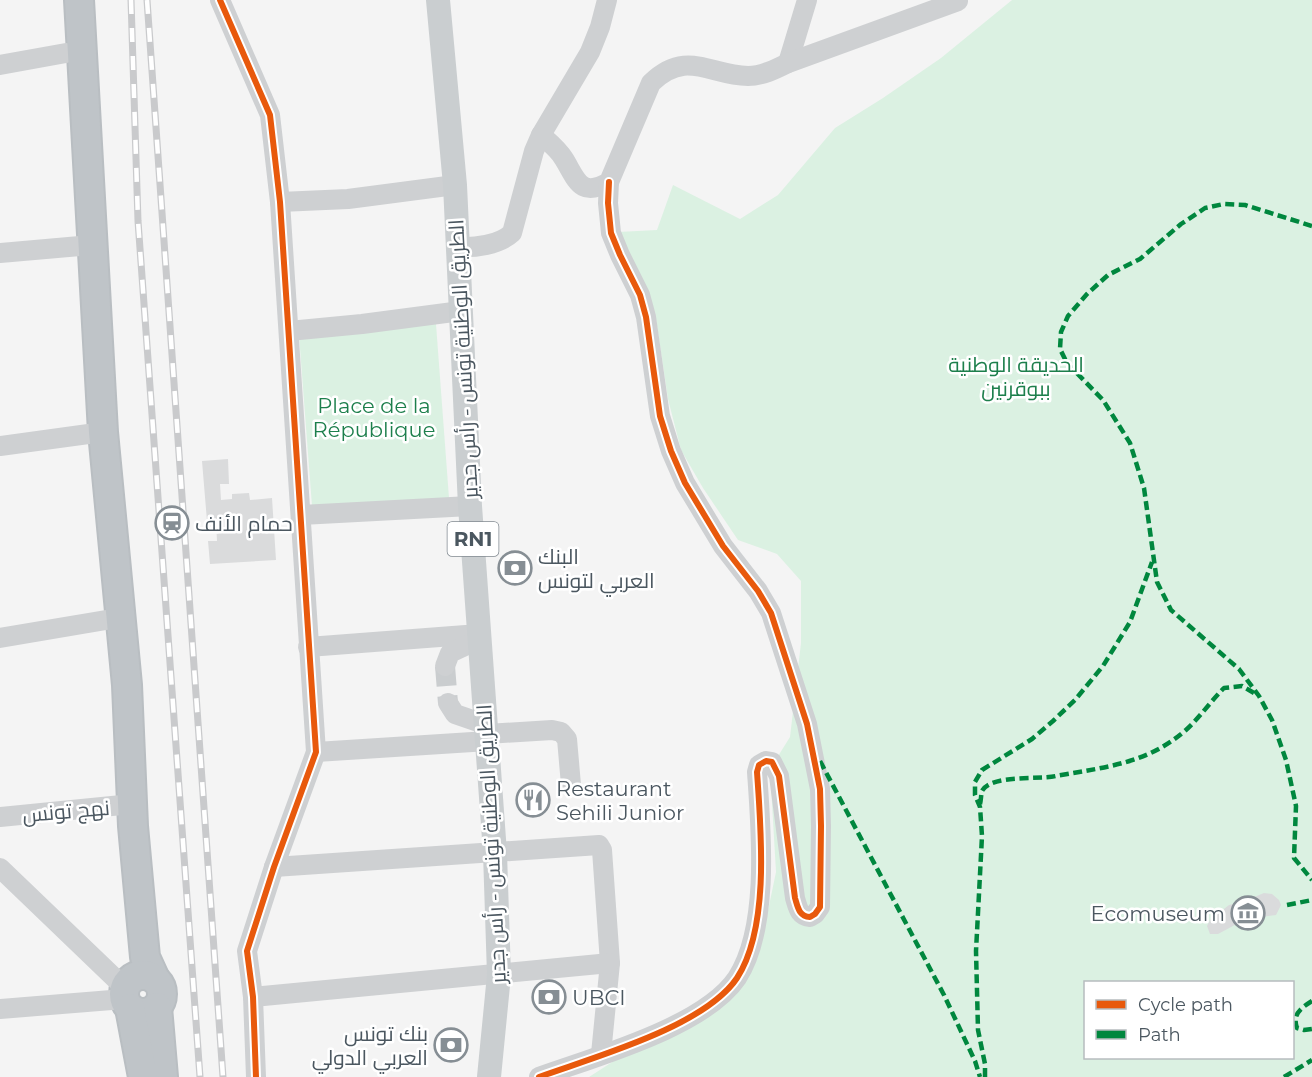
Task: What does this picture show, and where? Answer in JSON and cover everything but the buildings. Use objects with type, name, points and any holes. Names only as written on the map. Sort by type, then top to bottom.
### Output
[{"type":"highway","points":[[63,0],[96,433],[127,685],[125,805]]},
{"type":"highway","points":[[79,0],[96,433],[106,620],[125,805],[143,1077]]},
{"type":"highway","points":[[137,993],[163,1077]]},
{"type":"main road","name":"الطريق الوطنية تونس - رأس جدير","points":[[438,0],[454,185],[470,506],[495,853],[499,975],[489,1077]]},
{"type":"street","points":[[220,0],[270,115],[280,202],[316,752],[274,867],[247,951],[253,997],[256,1077]]},
{"type":"street","points":[[457,247],[472,248],[501,240],[512,233],[534,151],[541,135],[591,52],[607,0]]},
{"type":"street","points":[[788,63],[807,0]]},
{"type":"street","points":[[539,1077],[670,1028],[702,1009],[736,979],[747,957],[756,922],[761,871],[757,772],[759,765],[766,761],[772,762],[778,776],[795,898],[799,912],[810,917],[820,907],[820,789],[807,724],[771,614],[758,591],[723,546],[685,483],[671,451],[660,416],[646,316],[640,295],[611,233],[609,182],[651,83],[663,71],[695,65],[750,76],[771,71],[958,1]]},
{"type":"street","points":[[0,65],[66,53]]},
{"type":"street","points":[[541,135],[555,147],[572,176],[585,188],[598,188],[609,182]]},
{"type":"street","points":[[280,202],[348,200],[454,185]]},
{"type":"street","points":[[0,253],[80,246]]},
{"type":"street","points":[[289,331],[461,311]]},
{"type":"street","points":[[0,446],[96,433]]},
{"type":"street","points":[[301,515],[470,506]]},
{"type":"street","points":[[0,638],[106,620]]},
{"type":"street","points":[[308,647],[480,636]]},
{"type":"street","points":[[445,666],[450,653],[480,636]]},
{"type":"street","points":[[448,703],[455,714],[487,734]]},
{"type":"street","points":[[316,752],[487,734],[552,730],[561,732],[567,739],[570,785]]},
{"type":"street","name":"نهج تونس","points":[[0,817],[125,805]]},
{"type":"street","points":[[274,867],[596,844],[601,846],[610,963],[601,1054]]},
{"type":"street","points":[[0,868],[137,993]]},
{"type":"street","points":[[253,997],[610,963]]},
{"type":"street","points":[[0,1009],[137,993]]},
{"type":"green space","name":"الحديقة الوطنية ببوقرنين","points":[[1012,0],[1312,0],[1312,1077],[589,1077],[620,1057],[708,1014],[765,925],[776,872],[770,769],[790,737],[801,643],[801,581],[777,554],[738,540],[681,450],[668,399],[655,312],[636,281],[618,232],[657,230],[673,185],[740,219],[778,195],[835,128],[941,58]]},
{"type":"green space","name":"Place de la République","points":[[436,324],[449,498],[312,506],[299,335]]},
{"type":"tunnel","points":[[445,666],[448,703]]},
{"type":"railway","points":[[131,0],[138,221],[200,1077]]},
{"type":"railway","points":[[147,0],[223,1077]]},
{"type":"marked path","points":[[1312,226],[1245,205],[1224,204],[1205,208],[1181,224],[1140,259],[1108,275],[1087,294],[1068,316],[1061,332],[1060,349],[1067,363],[1103,400],[1130,443],[1144,488],[1157,582],[1171,610],[1239,669],[1259,696],[1272,720],[1286,760],[1296,806],[1294,858],[1312,880]]},
{"type":"marked path","points":[[985,1077],[985,1064],[978,1030],[976,951],[982,836],[975,782],[982,770],[1032,739],[1053,721],[1075,700],[1103,666],[1130,622],[1152,562]]},
{"type":"marked path","points":[[980,804],[982,791],[995,782],[1056,776],[1109,766],[1141,757],[1172,741],[1187,729],[1224,688],[1242,686],[1254,693]]},
{"type":"marked path","points":[[820,761],[944,995],[975,1061],[980,1077]]},
{"type":"marked path","points":[[1287,905],[1312,900]]},
{"type":"marked path","points":[[1312,1001],[1301,1009],[1296,1019],[1297,1028],[1312,1029]]},
{"type":"marked path","points":[[1284,1077],[1312,1060]]},
{"type":"cycle path","points":[[220,0],[270,115],[280,202],[316,752],[274,867],[247,951],[253,997],[256,1077]]},
{"type":"cycle path","points":[[539,1077],[617,1050],[674,1026],[721,996],[737,978],[755,932],[759,906],[761,849],[757,772],[759,765],[766,761],[772,762],[779,776],[798,908],[803,915],[810,917],[820,907],[820,789],[807,724],[771,613],[758,591],[723,546],[685,483],[671,451],[660,416],[646,317],[640,295],[611,233],[608,203],[609,182]]},
{"type":"place","name":"حمام الأنف","points":[[172,523]]},
{"type":"place","name":"البنك العربي لتونس","points":[[515,568]]},
{"type":"place","name":"Restaurant Sehili Junior","points":[[533,800]]},
{"type":"place","name":"Ecomuseum","points":[[1248,913]]},
{"type":"place","name":"UBCI","points":[[549,997]]},
{"type":"place","name":"بنك تونس العربي الدولي","points":[[451,1045]]}]
